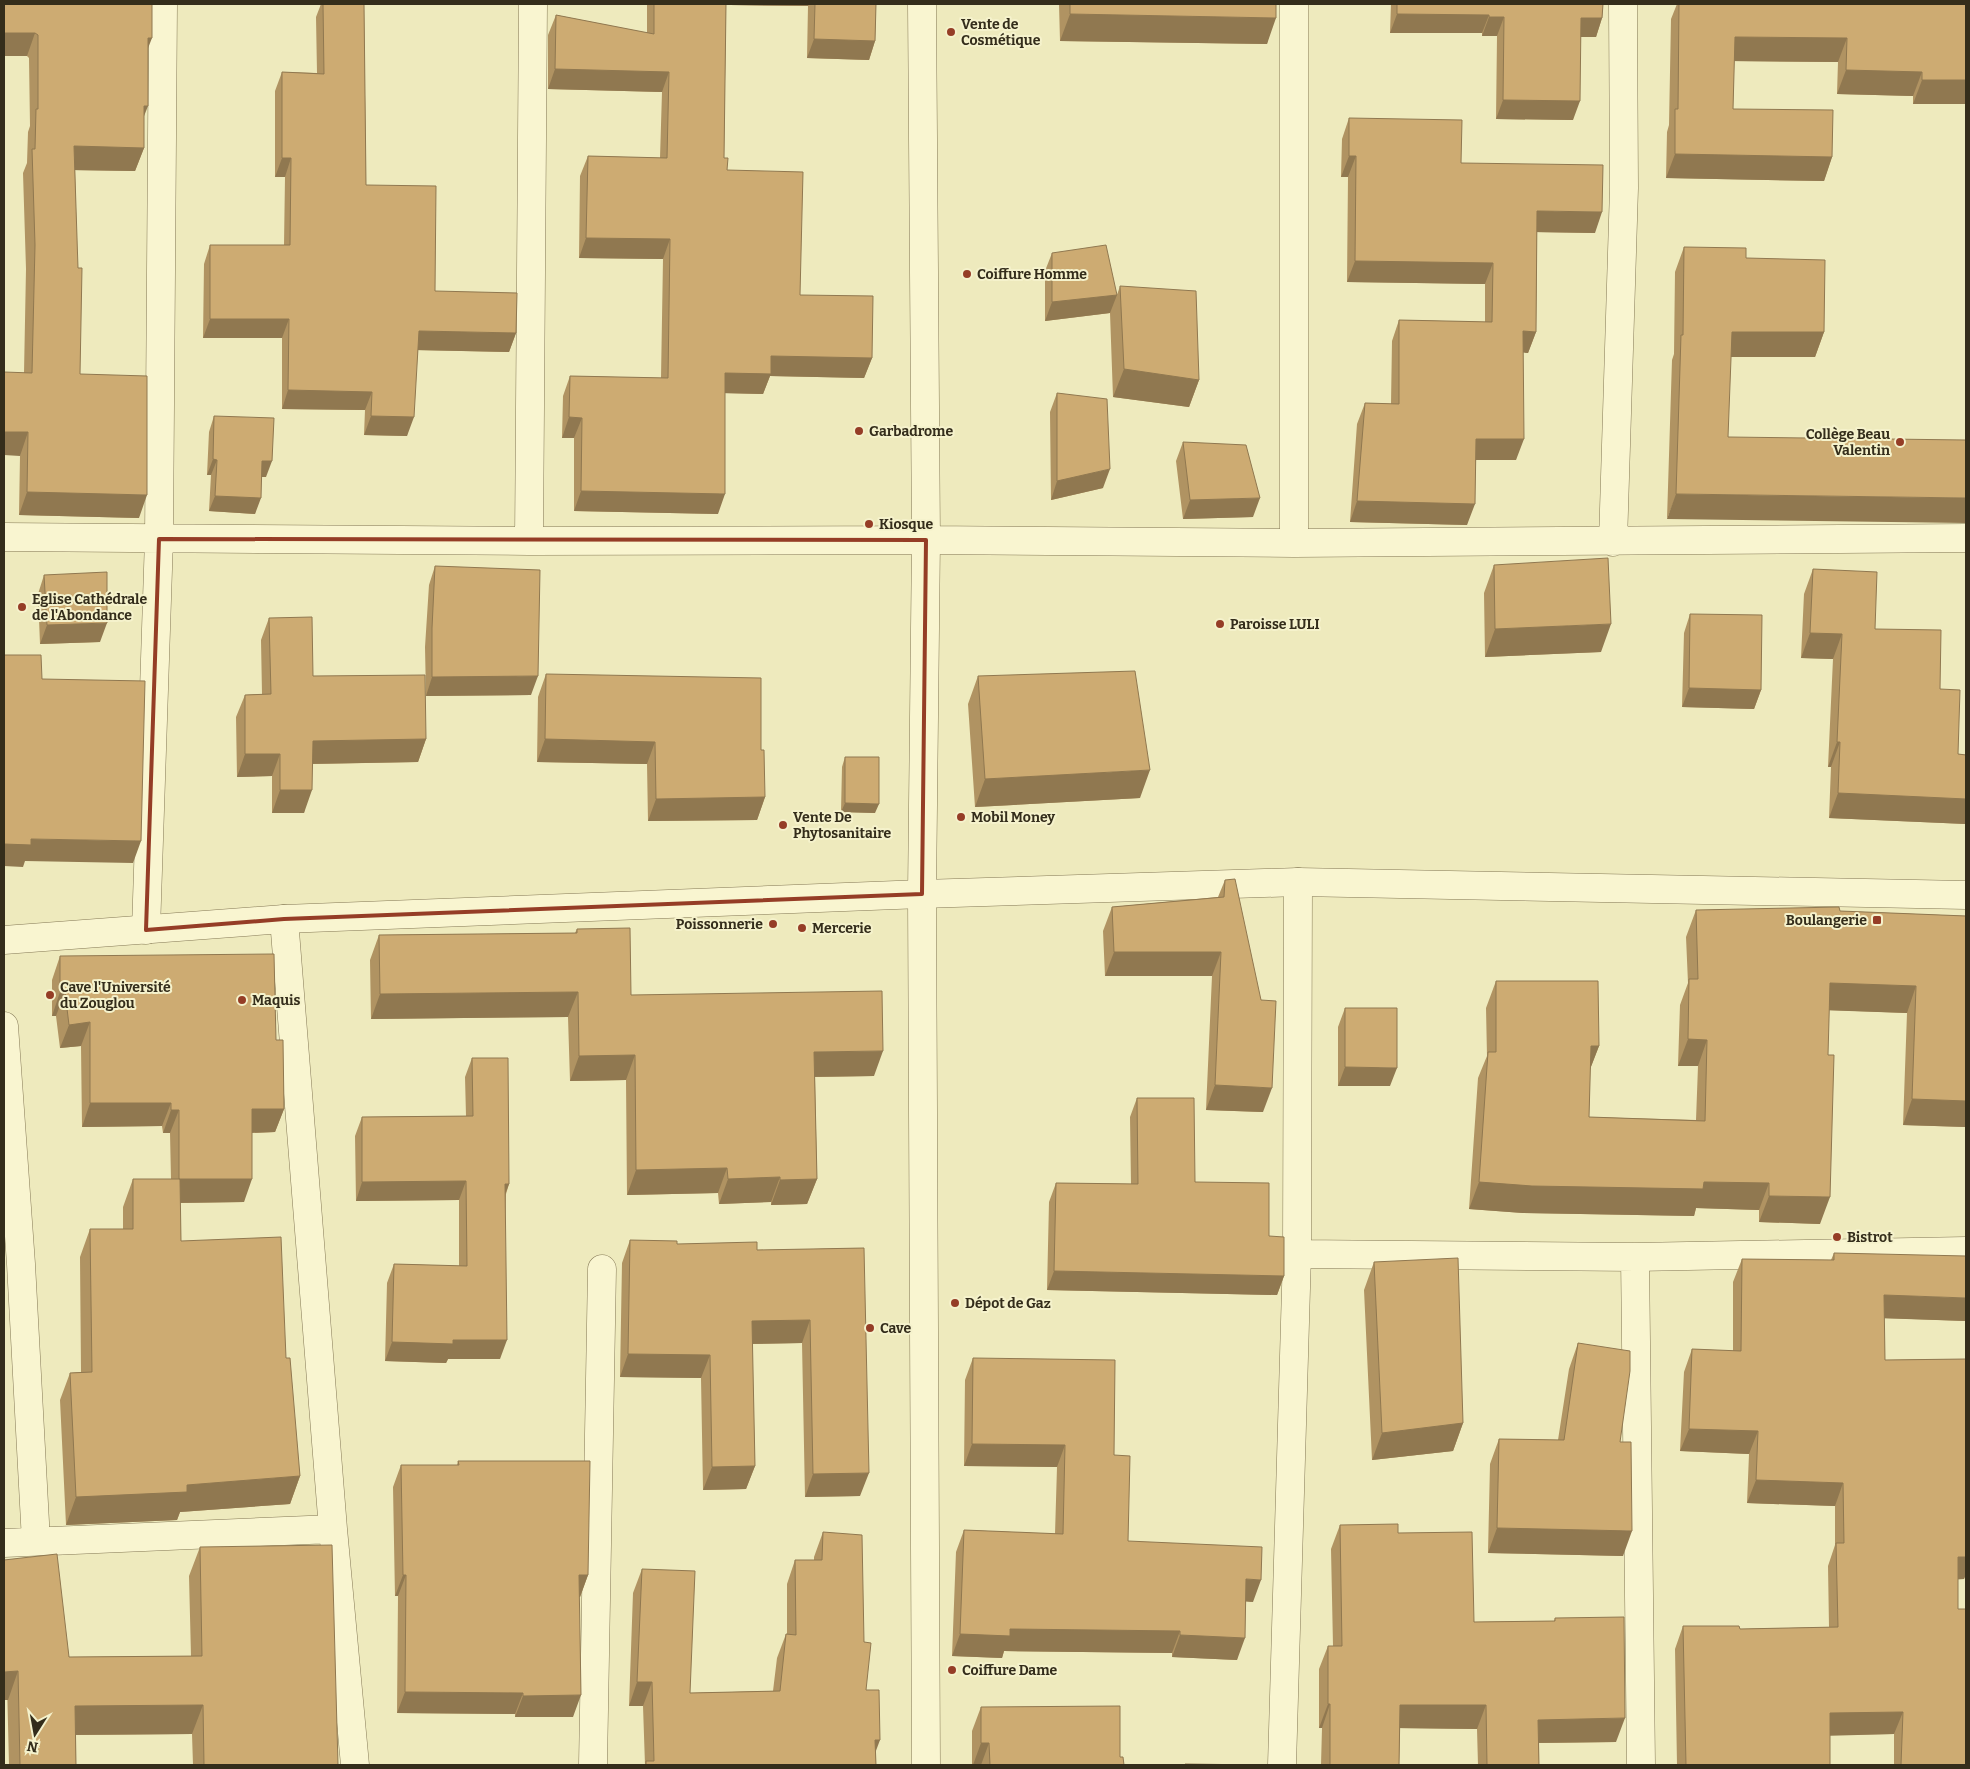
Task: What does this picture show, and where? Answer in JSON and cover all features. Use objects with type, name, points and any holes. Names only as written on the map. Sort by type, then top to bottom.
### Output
[{"type":"street","points":[[146,930],[159,539],[163,4]]},
{"type":"street","points":[[529,541],[533,4]]},
{"type":"street","points":[[922,4],[926,540],[922,894],[926,1765]]},
{"type":"street","points":[[1294,4],[1294,543]]},
{"type":"street","points":[[1614,542],[1624,188],[1623,4]]},
{"type":"street","points":[[4,537],[529,541],[926,540],[1294,543],[1966,538]]},
{"type":"street","points":[[4,940],[284,919],[922,894],[1298,882],[1966,895]]},
{"type":"street","points":[[1282,1765],[1297,1254],[1298,882]]},
{"type":"street","points":[[284,919],[333,1529],[355,1765]]},
{"type":"street","points":[[4,1026],[12,1265],[36,1541]]},
{"type":"street","points":[[1297,1254],[1635,1257],[1966,1251]]},
{"type":"street","points":[[1635,1257],[1641,1765]]},
{"type":"street","points":[[593,1765],[602,1269]]},
{"type":"street","points":[[4,1543],[333,1529]]},
{"type":"highlighted area","points":[[159,539],[926,540],[922,894],[284,919],[146,930]]},
{"type":"building","points":[[4,4],[152,4],[152,38],[148,38],[148,106],[144,106],[144,148],[74,146],[78,268],[82,268],[80,374],[147,376],[147,495],[27,492],[28,432],[4,432],[4,372],[32,373],[35,245],[32,149],[35,149],[36,109],[38,109],[38,35],[35,33],[4,33]]},
{"type":"building","points":[[323,4],[364,4],[366,185],[436,186],[435,291],[517,293],[516,333],[419,331],[414,417],[371,416],[372,392],[288,390],[289,319],[210,319],[210,245],[290,245],[291,158],[282,158],[282,72],[324,74]]},
{"type":"building","points":[[654,4],[726,4],[724,158],[728,158],[727,170],[803,172],[800,295],[873,296],[872,358],[771,356],[771,374],[725,373],[725,494],[581,491],[582,418],[569,417],[570,376],[668,378],[670,239],[586,238],[588,156],[667,158],[669,72],[555,69],[556,15],[654,34]]},
{"type":"building","points":[[815,4],[876,4],[875,41],[814,39]]},
{"type":"building","points":[[1070,4],[1276,4],[1276,18],[1070,14]]},
{"type":"building","points":[[1397,4],[1603,4],[1602,18],[1581,18],[1580,101],[1503,100],[1504,17],[1489,17],[1489,15],[1397,14]]},
{"type":"building","points":[[1679,4],[1966,4],[1966,80],[1922,80],[1922,72],[1846,70],[1847,38],[1735,37],[1733,109],[1833,110],[1832,157],[1675,154],[1675,109],[1678,109]]},
{"type":"building","points":[[1349,118],[1462,120],[1461,163],[1603,165],[1602,212],[1537,211],[1536,332],[1523,331],[1524,439],[1476,439],[1475,504],[1357,501],[1365,403],[1399,404],[1399,320],[1492,322],[1493,263],[1355,261],[1356,156],[1349,156]]},
{"type":"building","points":[[1106,245],[1117,295],[1052,302],[1052,253]]},
{"type":"building","points":[[1684,247],[1746,248],[1746,258],[1825,260],[1824,332],[1732,332],[1728,437],[1966,440],[1966,498],[1676,494],[1681,335],[1683,335]]},
{"type":"building","points":[[1120,286],[1196,291],[1199,380],[1124,369]]},
{"type":"building","points":[[1057,393],[1107,399],[1110,469],[1057,481]]},
{"type":"building","points":[[214,416],[274,418],[272,461],[262,461],[261,498],[215,496],[217,460],[213,459]]},
{"type":"building","points":[[1183,442],[1246,445],[1260,498],[1190,500]]},
{"type":"building","points":[[1608,558],[1611,624],[1495,629],[1494,565]]},
{"type":"building","points":[[435,566],[540,570],[538,676],[432,677]]},
{"type":"building","points":[[1813,569],[1877,572],[1875,629],[1941,630],[1940,689],[1960,690],[1958,754],[1966,755],[1966,799],[1838,793],[1840,742],[1837,742],[1842,634],[1810,633]]},
{"type":"building","points":[[107,572],[107,623],[47,625],[44,575]]},
{"type":"building","points":[[1690,614],[1762,615],[1761,690],[1689,688]]},
{"type":"building","points":[[312,617],[313,676],[425,675],[426,739],[313,741],[312,790],[280,790],[280,754],[245,754],[245,695],[271,694],[269,618]]},
{"type":"building","points":[[4,655],[41,655],[42,679],[145,681],[141,841],[31,839],[31,845],[4,844]]},
{"type":"building","points":[[1135,671],[1150,770],[985,779],[978,676]]},
{"type":"building","points":[[546,674],[761,678],[761,750],[764,750],[765,797],[656,799],[655,742],[545,739]]},
{"type":"building","points":[[845,757],[879,757],[879,804],[845,803]]},
{"type":"building","points":[[1235,879],[1261,1000],[1276,1001],[1272,1088],[1215,1085],[1221,952],[1114,952],[1112,907],[1224,897],[1225,880]]},
{"type":"building","points":[[1839,907],[1840,911],[1966,916],[1966,1101],[1912,1099],[1916,986],[1830,983],[1828,1055],[1834,1055],[1830,1197],[1769,1196],[1769,1183],[1704,1182],[1703,1189],[1532,1186],[1479,1182],[1488,1052],[1496,1052],[1496,981],[1598,981],[1599,1046],[1591,1046],[1589,1117],[1705,1121],[1707,1040],[1688,1039],[1689,979],[1698,979],[1696,910]]},
{"type":"building","points":[[630,928],[631,995],[882,991],[883,1051],[814,1052],[817,1179],[780,1180],[780,1177],[728,1179],[727,1168],[636,1170],[635,1055],[579,1056],[578,992],[380,994],[379,935],[577,933],[577,929]]},
{"type":"building","points":[[274,954],[276,1040],[283,1040],[284,1109],[252,1109],[252,1179],[179,1179],[179,1110],[171,1110],[171,1103],[90,1103],[90,1022],[69,1025],[65,992],[60,992],[60,956]]},
{"type":"building","points":[[1345,1008],[1397,1008],[1397,1068],[1345,1067]]},
{"type":"building","points":[[472,1058],[508,1058],[509,1184],[505,1184],[507,1340],[453,1340],[453,1344],[392,1342],[394,1264],[467,1266],[466,1181],[362,1182],[362,1117],[473,1116]]},
{"type":"building","points":[[1137,1098],[1194,1098],[1195,1182],[1269,1183],[1269,1236],[1284,1237],[1284,1276],[1054,1271],[1056,1183],[1138,1184]]},
{"type":"building","points":[[133,1179],[180,1179],[181,1241],[281,1237],[286,1358],[290,1358],[300,1476],[187,1485],[187,1492],[76,1497],[70,1373],[92,1372],[90,1229],[133,1229]]},
{"type":"building","points":[[630,1240],[677,1241],[677,1244],[757,1242],[757,1250],[864,1248],[869,1473],[813,1474],[810,1320],[752,1321],[755,1466],[712,1467],[710,1355],[628,1354]]},
{"type":"building","points":[[1834,1253],[1966,1256],[1966,1298],[1884,1295],[1885,1360],[1966,1359],[1966,1557],[1958,1557],[1958,1609],[1966,1609],[1966,1765],[1901,1765],[1903,1712],[1830,1713],[1830,1765],[1686,1765],[1683,1626],[1739,1626],[1740,1629],[1838,1627],[1836,1543],[1844,1543],[1843,1483],[1756,1480],[1758,1431],[1689,1429],[1692,1349],[1741,1351],[1742,1259],[1834,1260]]},
{"type":"building","points":[[1458,1258],[1463,1423],[1382,1433],[1374,1262]]},
{"type":"building","points":[[1578,1343],[1630,1351],[1630,1371],[1620,1442],[1631,1442],[1632,1531],[1497,1528],[1499,1439],[1564,1440]]},
{"type":"building","points":[[973,1358],[1115,1360],[1114,1455],[1130,1456],[1128,1541],[1262,1547],[1261,1580],[1246,1579],[1245,1638],[1180,1635],[1180,1631],[1010,1629],[1010,1636],[960,1634],[964,1530],[1063,1534],[1065,1445],[972,1444]]},
{"type":"building","points":[[458,1461],[590,1461],[588,1575],[579,1575],[581,1695],[523,1696],[523,1693],[405,1692],[406,1575],[403,1575],[401,1465],[459,1465]]},
{"type":"building","points":[[1398,1524],[1398,1533],[1472,1532],[1474,1622],[1555,1621],[1555,1618],[1624,1617],[1625,1718],[1538,1720],[1539,1765],[1487,1765],[1486,1705],[1400,1705],[1399,1765],[1330,1765],[1328,1646],[1342,1646],[1340,1525]]},
{"type":"building","points":[[823,1532],[862,1535],[864,1642],[871,1643],[866,1690],[879,1690],[880,1740],[875,1740],[876,1765],[646,1765],[646,1761],[654,1761],[652,1682],[637,1682],[642,1569],[695,1571],[690,1693],[780,1691],[786,1634],[796,1635],[795,1560],[822,1560]]},
{"type":"building","points":[[332,1545],[338,1765],[204,1765],[203,1705],[75,1706],[76,1765],[20,1765],[18,1671],[4,1672],[4,1560],[57,1554],[69,1657],[202,1656],[200,1547]]},
{"type":"building","points":[[1120,1706],[1120,1757],[1123,1757],[1124,1765],[990,1765],[989,1743],[981,1743],[981,1707]]},
{"type":"building","points":[[1185,1764],[1259,1765],[1185,1765]]},
{"type":"place","name":"Vente de Cosmétique","points":[[951,32]]},
{"type":"place","name":"Coiffure Homme","points":[[967,274]]},
{"type":"place","name":"Garbadrome","points":[[859,431]]},
{"type":"place","name":"Collège Beau Valentin","points":[[1900,442]]},
{"type":"place","name":"Kiosque","points":[[869,524]]},
{"type":"place","name":"Eglise Cathédrale de l'Abondance","points":[[22,607]]},
{"type":"place","name":"Paroisse LULI","points":[[1220,624]]},
{"type":"place","name":"Mobil Money","points":[[961,817]]},
{"type":"place","name":"Vente De Phytosanitaire","points":[[783,825]]},
{"type":"place","name":"Boulangerie","points":[[1877,920]]},
{"type":"place","name":"Poissonnerie","points":[[773,924]]},
{"type":"place","name":"Mercerie","points":[[802,928]]},
{"type":"place","name":"Cave l'Université du Zouglou","points":[[50,995]]},
{"type":"place","name":"Maquis","points":[[242,1000]]},
{"type":"place","name":"Bistrot","points":[[1837,1237]]},
{"type":"place","name":"Dépot de Gaz","points":[[955,1303]]},
{"type":"place","name":"Cave","points":[[870,1328]]},
{"type":"place","name":"Coiffure Dame","points":[[952,1670]]}]
